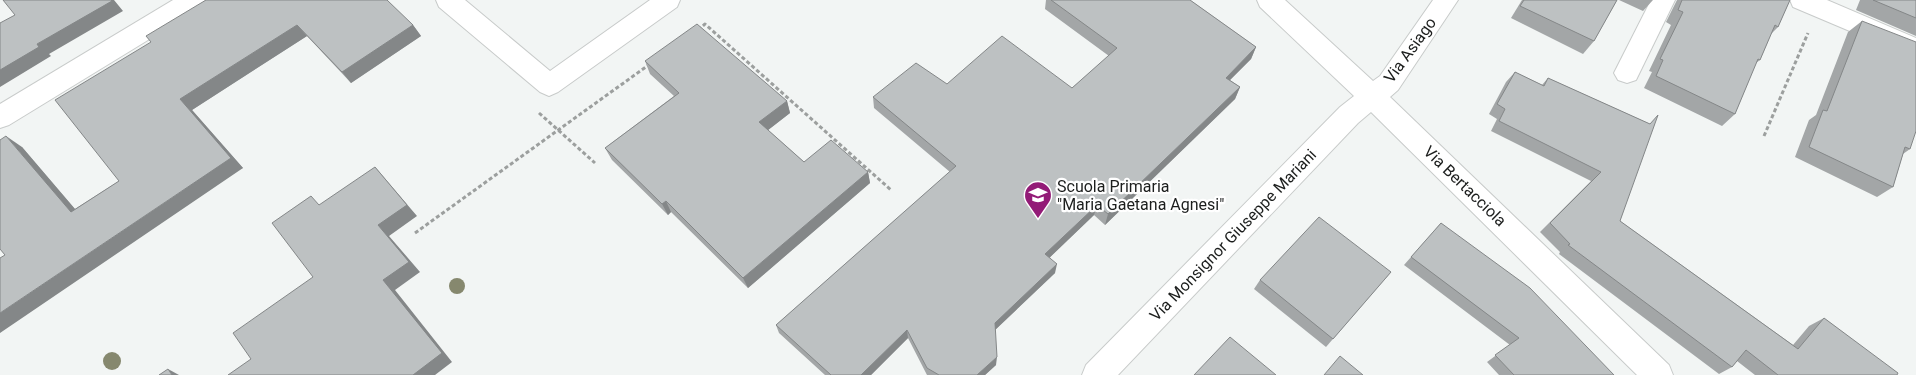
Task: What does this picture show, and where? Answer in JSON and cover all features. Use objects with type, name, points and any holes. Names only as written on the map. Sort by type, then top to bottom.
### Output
[{"type":"street","points":[[0,117],[193,0]]},
{"type":"street","points":[[448,0],[549,86],[668,0]]},
{"type":"street","name":"Via Bertacciola","points":[[1269,0],[1404,127],[1658,375]]},
{"type":"street","name":"Via Asiago","points":[[1372,98],[1389,83],[1446,0]]},
{"type":"street","points":[[1628,73],[1663,0]]},
{"type":"street","points":[[1811,4],[1916,49]]},
{"type":"street","name":"Via Monsignor Giuseppe Mariani","points":[[1097,375],[1349,115],[1372,98]]},
{"type":"path","points":[[1764,136],[1811,4]]},
{"type":"path","points":[[690,35],[705,24],[891,190]]},
{"type":"path","points":[[415,233],[651,64]]},
{"type":"building","points":[[3,0],[112,1],[37,44],[39,47],[0,70],[0,23],[15,15]]},
{"type":"building","points":[[206,0],[387,0],[413,25],[342,72],[297,25],[180,99],[231,158],[0,313],[0,258],[5,255],[0,249],[0,140],[6,136],[71,212],[119,181],[55,100],[151,42],[146,36]]},
{"type":"building","name":"Scuola Primaria \"Maria Gaetana Agnesi\"","points":[[1051,0],[1190,0],[1256,47],[1226,78],[1240,87],[1108,214],[1097,205],[1045,254],[1057,264],[995,323],[997,357],[977,375],[939,375],[927,368],[907,330],[861,375],[831,375],[776,325],[956,166],[873,97],[916,63],[947,84],[1002,36],[1072,88],[1117,48]]},
{"type":"building","points":[[1524,0],[1617,0],[1594,41],[1520,6]]},
{"type":"building","points":[[1682,0],[1790,0],[1778,27],[1775,25],[1760,60],[1758,59],[1735,114],[1656,76],[1663,60],[1660,59],[1683,12],[1678,10]]},
{"type":"building","points":[[1873,0],[1916,0],[1916,18]]},
{"type":"building","points":[[1862,21],[1916,42],[1916,131],[1910,149],[1905,147],[1893,187],[1809,147],[1823,110],[1827,111]]},
{"type":"building","points":[[697,24],[787,101],[759,122],[804,162],[831,140],[868,172],[743,278],[666,201],[662,204],[605,148],[679,93],[645,61]]},
{"type":"building","points":[[1515,72],[1544,86],[1548,78],[1650,124],[1658,115],[1620,221],[1798,349],[1824,318],[1898,373],[1897,375],[1778,375],[1746,350],[1732,367],[1568,245],[1570,244],[1550,223],[1601,172],[1499,121],[1505,109],[1497,104]]},
{"type":"building","points":[[375,167],[407,205],[378,225],[409,262],[383,280],[442,353],[413,375],[228,375],[251,359],[233,333],[313,277],[272,223],[311,196],[319,205]]},
{"type":"building","points":[[1319,217],[1391,272],[1333,339],[1260,280]]},
{"type":"building","points":[[1441,223],[1530,288],[1614,375],[1514,375],[1495,355],[1519,338],[1411,257]]},
{"type":"building","points":[[1230,337],[1276,375],[1194,375]]},
{"type":"building","points":[[1340,356],[1363,375],[1324,375]]},
{"type":"building","points":[[168,369],[172,375],[159,375]]},
{"type":"place","name":"Scuola Primaria \"Maria Gaetana Agnesi\"","points":[[1038,219]]}]
